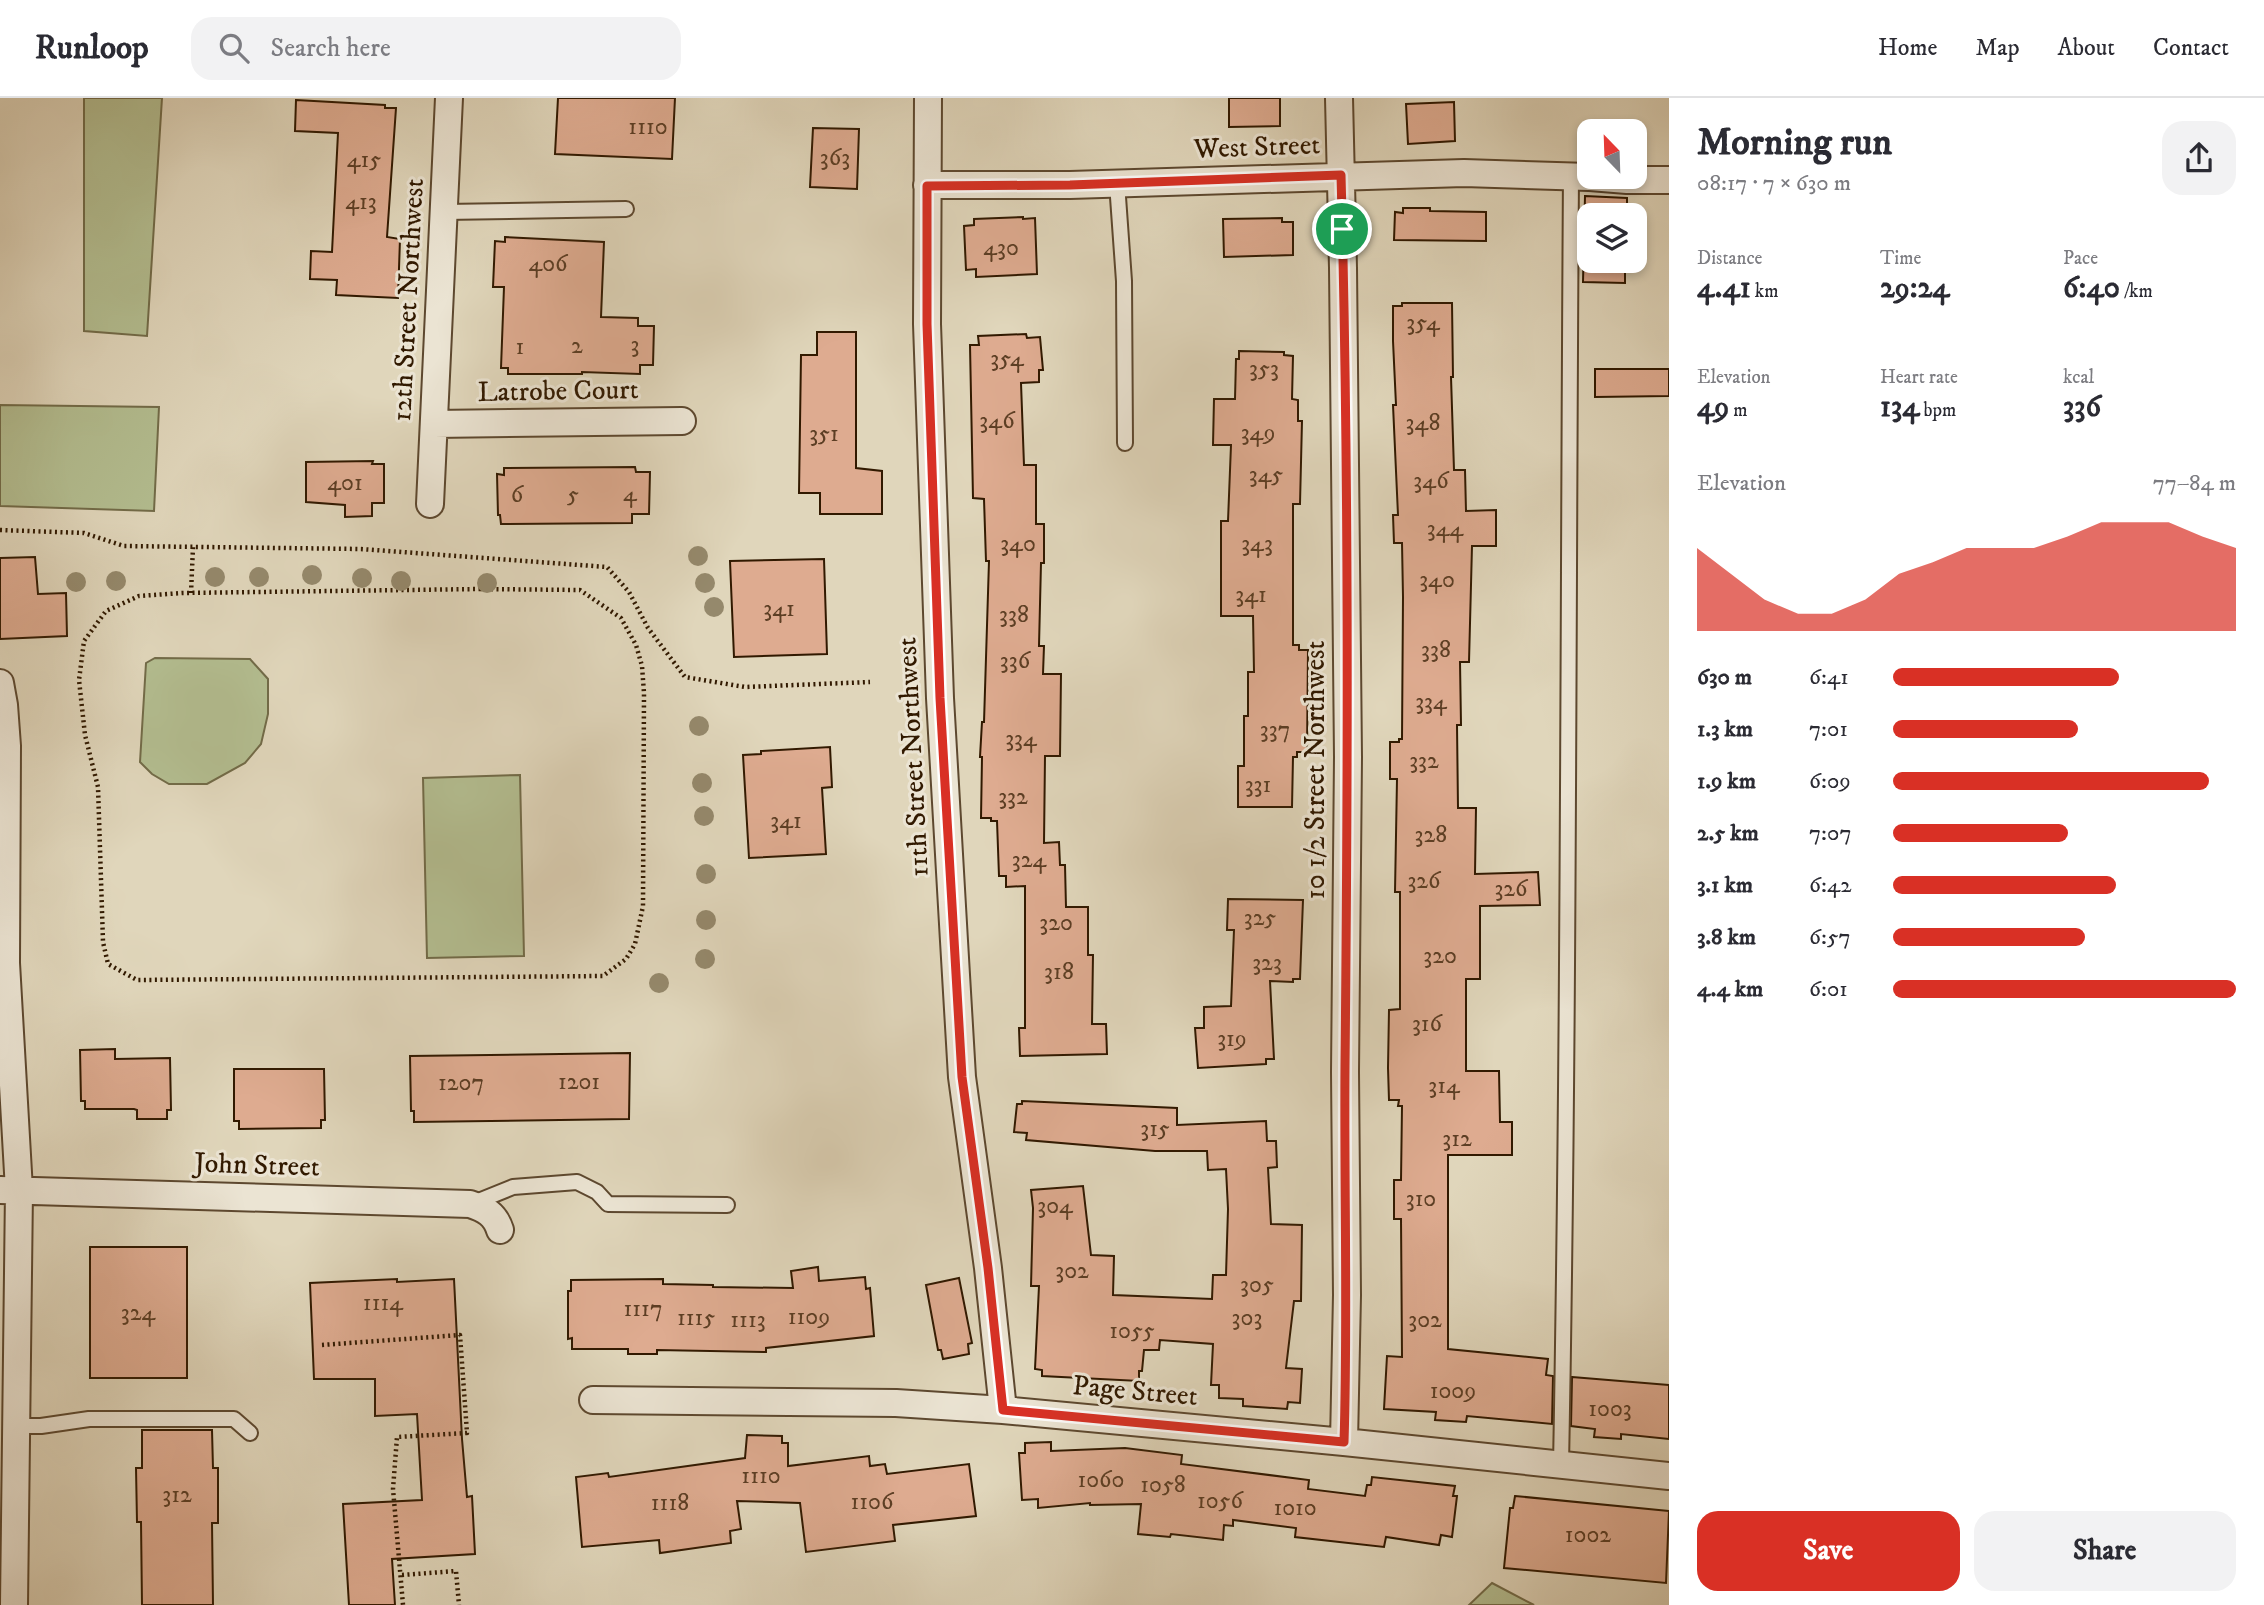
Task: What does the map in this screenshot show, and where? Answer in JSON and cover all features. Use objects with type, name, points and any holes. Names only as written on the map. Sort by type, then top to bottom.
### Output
[{"type":"street","name":"12th Street Northwest","points":[[430,504],[449,98]]},
{"type":"street","name":"11th Street Northwest","points":[[928,98],[927,324],[940,687],[962,1077],[988,1268],[1003,1410]]},
{"type":"street","name":"10 1/2 Street Northwest","points":[[1339,98],[1348,744],[1345,1058],[1347,1295],[1344,1442]]},
{"type":"street","name":"West Street","points":[[927,186],[1464,173],[1577,176]]},
{"type":"street","name":"West Street","points":[[1647,180],[1669,180]]},
{"type":"street","name":"Latrobe Court","points":[[433,424],[682,421]]},
{"type":"street","points":[[0,683],[5,705],[7,746],[3,963],[15,1426],[14,1605]]},
{"type":"street","name":"John Street","points":[[9,1190],[470,1204]]},
{"type":"street","points":[[470,1204],[486,1210],[497,1222],[500,1230]]},
{"type":"street","name":"Page Street","points":[[593,1400],[896,1403],[1003,1410],[1669,1476]]},
{"type":"lane","points":[[1117,183],[1124,281],[1125,443]]},
{"type":"lane","points":[[1561,1466],[1566,1193],[1564,1031],[1584,189]]},
{"type":"lane","points":[[444,212],[626,209]]},
{"type":"lane","points":[[470,1204],[513,1187],[577,1182],[597,1192],[608,1204],[727,1205]]},
{"type":"lane","points":[[15,1426],[41,1426],[89,1419],[234,1419],[250,1433]]},
{"type":"path","points":[[0,530],[84,533],[124,546],[361,550],[607,567],[629,592],[648,628],[685,677],[745,687],[870,681]]},
{"type":"path","points":[[191,593],[193,547]]},
{"type":"path","points":[[580,590],[621,618],[639,655],[644,693],[643,906],[635,944],[626,959],[603,976],[136,980],[108,964],[103,942],[98,787],[85,734],[79,680],[84,641],[106,611],[139,596],[191,593],[580,590]]},
{"type":"path","points":[[322,1345],[460,1335],[467,1433],[397,1437],[393,1489],[403,1605]]},
{"type":"path","points":[[402,1576],[456,1571],[458,1605]]},
{"type":"green space","points":[[84,98],[162,98],[147,336],[84,331]]},
{"type":"green space","points":[[0,405],[159,407],[154,511],[0,506]]},
{"type":"green space","points":[[155,658],[250,659],[268,679],[268,714],[261,744],[245,763],[207,784],[169,784],[152,774],[140,762],[146,663]]},
{"type":"green space","points":[[520,775],[524,956],[427,958],[423,778]]},
{"type":"green space","points":[[1492,1583],[1534,1605],[1469,1605]]},
{"type":"building","points":[[558,98],[675,98],[672,159],[555,154]]},
{"type":"building","points":[[1229,98],[1280,98],[1280,126],[1229,127]]},
{"type":"building","points":[[296,100],[385,105],[385,108],[396,108],[387,237],[400,239],[398,298],[336,295],[337,280],[310,279],[311,251],[332,252],[338,133],[295,131]]},
{"type":"building","points":[[1454,102],[1455,141],[1408,144],[1406,104]]},
{"type":"building","points":[[813,128],[859,129],[857,189],[810,187]]},
{"type":"building","points":[[1585,196],[1627,198],[1627,203],[1585,203]]},
{"type":"building","points":[[1403,208],[1486,212],[1486,241],[1394,240],[1395,212],[1403,213]]},
{"type":"building","points":[[1035,218],[1037,274],[976,277],[976,269],[966,270],[964,226],[974,225],[974,219]]},
{"type":"building","points":[[1282,218],[1282,222],[1293,222],[1293,255],[1224,257],[1223,219]]},
{"type":"building","points":[[505,237],[604,242],[601,317],[638,318],[638,326],[654,326],[653,365],[640,365],[640,374],[508,374],[508,368],[501,368],[504,287],[493,287],[495,241],[505,242]]},
{"type":"building","points":[[1583,273],[1625,273],[1625,283],[1583,282]]},
{"type":"building","points":[[1402,303],[1452,303],[1454,470],[1465,470],[1466,511],[1496,510],[1496,546],[1472,546],[1469,662],[1460,662],[1461,725],[1457,725],[1458,808],[1476,808],[1475,874],[1538,872],[1540,905],[1480,906],[1480,979],[1466,979],[1466,1071],[1499,1071],[1500,1122],[1512,1122],[1512,1155],[1448,1155],[1448,1349],[1548,1359],[1546,1375],[1553,1376],[1552,1424],[1467,1416],[1466,1422],[1435,1420],[1436,1412],[1384,1409],[1387,1356],[1402,1357],[1401,1219],[1394,1219],[1394,1180],[1401,1180],[1402,1106],[1398,1106],[1399,1100],[1389,1100],[1388,1068],[1389,1010],[1400,1009],[1400,892],[1395,892],[1397,779],[1390,779],[1390,742],[1399,742],[1399,739],[1402,739],[1402,543],[1394,543],[1393,515],[1398,515],[1393,405],[1396,405],[1393,306],[1402,306]]},
{"type":"building","points":[[817,332],[856,332],[856,468],[882,471],[882,514],[820,514],[820,493],[799,493],[801,355],[817,355]]},
{"type":"building","points":[[1026,334],[1027,338],[1040,337],[1043,370],[1039,370],[1039,382],[1021,383],[1024,465],[1036,465],[1036,524],[1044,524],[1039,646],[1044,646],[1043,674],[1061,674],[1060,756],[1045,756],[1044,843],[1059,842],[1060,865],[1065,865],[1066,907],[1088,907],[1088,955],[1093,955],[1092,1024],[1106,1024],[1107,1054],[1020,1056],[1019,1028],[1025,1028],[1025,886],[1006,887],[1006,876],[999,876],[997,821],[981,818],[980,757],[984,722],[989,561],[986,561],[984,499],[973,498],[970,345],[979,345],[978,336]]},
{"type":"building","points":[[1239,351],[1284,352],[1284,355],[1293,356],[1292,399],[1298,400],[1298,421],[1302,421],[1300,504],[1293,504],[1293,645],[1299,645],[1299,650],[1308,650],[1307,752],[1297,752],[1297,757],[1293,757],[1292,807],[1238,807],[1238,766],[1244,766],[1244,716],[1248,716],[1248,672],[1254,672],[1253,616],[1221,616],[1221,521],[1228,521],[1231,445],[1213,445],[1214,399],[1235,399],[1236,359],[1239,359]]},
{"type":"building","points":[[1595,369],[1669,369],[1669,396],[1595,397]]},
{"type":"building","points":[[373,461],[372,464],[384,464],[384,503],[372,503],[372,516],[345,517],[345,505],[306,502],[306,462]]},
{"type":"building","points":[[635,467],[636,472],[650,472],[649,514],[632,514],[632,523],[501,524],[498,515],[497,474],[504,475],[504,468]]},
{"type":"building","points":[[35,557],[38,594],[66,593],[67,636],[0,639],[0,558]]},
{"type":"building","points":[[824,559],[827,654],[734,657],[730,561]]},
{"type":"building","points":[[830,747],[832,787],[822,788],[826,854],[749,858],[743,755],[761,754],[761,751]]},
{"type":"building","points":[[1228,899],[1303,900],[1300,979],[1293,979],[1293,982],[1270,981],[1274,1059],[1266,1059],[1266,1064],[1198,1068],[1195,1028],[1204,1028],[1204,1007],[1231,1006],[1234,930],[1227,930]]},
{"type":"building","points":[[115,1049],[115,1059],[170,1058],[171,1110],[167,1110],[167,1119],[137,1119],[137,1110],[134,1109],[85,1109],[85,1101],[81,1101],[80,1050]]},
{"type":"building","points":[[630,1053],[629,1119],[414,1122],[414,1111],[411,1111],[410,1056]]},
{"type":"building","points":[[234,1069],[324,1069],[325,1120],[321,1120],[321,1128],[239,1129],[239,1121],[234,1121]]},
{"type":"building","points":[[1022,1101],[1177,1108],[1177,1125],[1266,1121],[1267,1141],[1276,1141],[1277,1167],[1268,1168],[1271,1224],[1302,1225],[1301,1301],[1294,1301],[1286,1368],[1302,1369],[1300,1403],[1288,1402],[1287,1409],[1243,1406],[1243,1399],[1219,1398],[1219,1385],[1211,1385],[1213,1344],[1160,1340],[1159,1350],[1144,1350],[1139,1381],[1042,1376],[1042,1370],[1035,1369],[1039,1286],[1031,1286],[1031,1190],[1083,1186],[1091,1255],[1114,1256],[1113,1295],[1212,1299],[1213,1275],[1226,1275],[1228,1209],[1226,1169],[1208,1170],[1207,1151],[1155,1151],[1026,1140],[1027,1133],[1014,1132],[1017,1104],[1022,1104]]},
{"type":"building","points":[[90,1247],[187,1247],[187,1378],[90,1378]]},
{"type":"building","points":[[818,1267],[819,1281],[865,1277],[866,1289],[870,1288],[874,1336],[766,1348],[766,1352],[657,1350],[657,1354],[628,1354],[628,1349],[572,1349],[572,1338],[568,1339],[568,1291],[571,1291],[571,1280],[663,1279],[663,1284],[793,1288],[791,1271]]},
{"type":"building","points":[[959,1278],[972,1343],[968,1344],[969,1354],[943,1359],[941,1350],[938,1350],[926,1285]]},
{"type":"building","points":[[397,1279],[397,1282],[454,1279],[462,1439],[467,1497],[472,1496],[475,1554],[392,1559],[395,1605],[349,1605],[343,1504],[422,1500],[417,1414],[375,1416],[375,1379],[314,1379],[310,1283]]},
{"type":"building","points":[[1572,1377],[1669,1385],[1669,1439],[1621,1434],[1621,1439],[1594,1437],[1595,1429],[1571,1426]]},
{"type":"building","points":[[142,1430],[212,1430],[213,1468],[218,1468],[218,1523],[212,1523],[213,1605],[142,1605],[141,1522],[137,1522],[136,1468],[142,1468]]},
{"type":"building","points":[[747,1435],[782,1436],[782,1443],[788,1443],[788,1466],[869,1456],[870,1466],[885,1464],[887,1474],[969,1464],[976,1516],[893,1525],[895,1541],[806,1552],[800,1503],[737,1501],[741,1529],[730,1531],[731,1543],[660,1553],[659,1540],[582,1547],[576,1477],[608,1473],[609,1477],[745,1458]]},
{"type":"building","points":[[1051,1442],[1051,1451],[1125,1448],[1182,1455],[1181,1464],[1309,1480],[1308,1489],[1365,1496],[1372,1477],[1455,1486],[1453,1496],[1457,1496],[1452,1537],[1441,1535],[1439,1545],[1386,1537],[1384,1547],[1295,1537],[1296,1528],[1233,1520],[1233,1526],[1224,1525],[1223,1540],[1171,1534],[1170,1537],[1138,1534],[1141,1504],[1090,1503],[1038,1508],[1038,1499],[1022,1500],[1019,1453],[1025,1453],[1025,1443]]},
{"type":"building","points":[[1515,1496],[1669,1511],[1666,1583],[1504,1568],[1510,1508],[1513,1508]]},
{"type":"route","points":[[1341,175],[1342,229],[1348,757],[1345,1072],[1347,1295],[1344,1442],[1003,1410],[988,1268],[962,1077],[940,698],[927,324],[927,186],[1070,185],[1341,175]]}]
